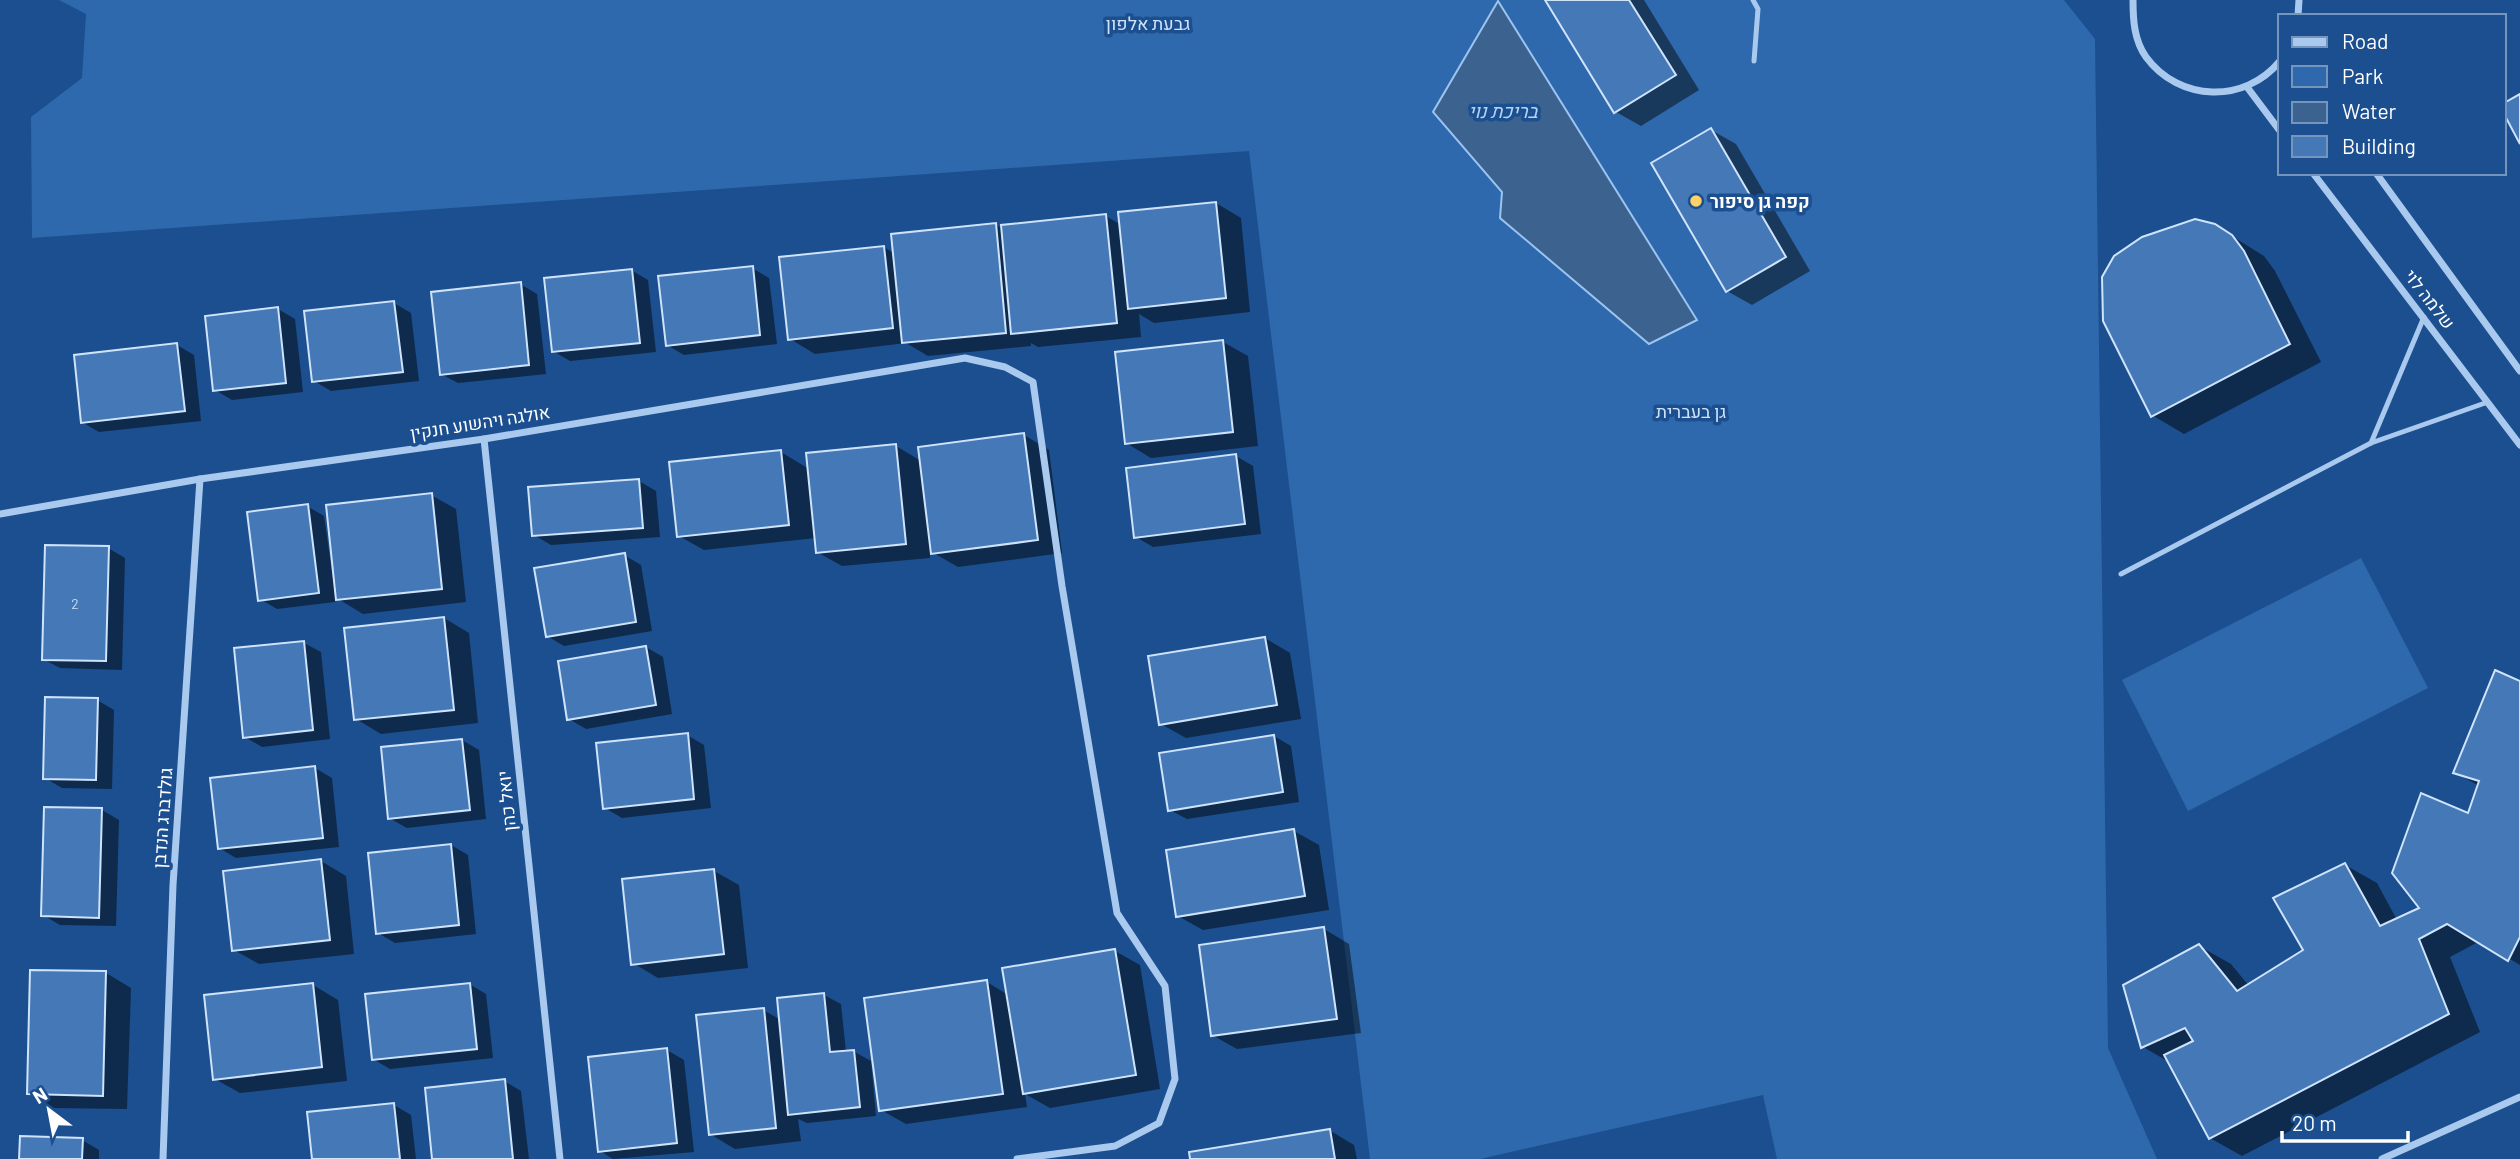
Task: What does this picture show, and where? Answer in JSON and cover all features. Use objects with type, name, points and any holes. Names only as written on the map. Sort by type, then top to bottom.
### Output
[{"type":"street","points":[[2133,0],[2134,29],[2145,56],[2164,76],[2190,90],[2218,94],[2247,87],[2271,72],[2278,63]]},
{"type":"street","points":[[2247,87],[2278,128]]},
{"type":"street","name":"שלמה לוי","points":[[2315,175],[2520,445]]},
{"type":"street","name":"שלמה לוי","points":[[2377,175],[2520,371]]},
{"type":"street","name":"אולגה ויהשוע חנקין","points":[[0,514],[200,479],[484,439],[965,358],[1005,367],[1033,382],[1062,586],[1117,913],[1165,986],[1175,1079],[1159,1123],[1115,1146],[1017,1159]]},
{"type":"street","name":"יואל כהן","points":[[484,439],[560,1159]]},
{"type":"street","name":"גולדברג הנדבן","points":[[163,1159],[173,886],[200,479]]},
{"type":"street","points":[[2382,1159],[2520,1097]]},
{"type":"lane","points":[[1753,0],[1758,9],[1754,61]]},
{"type":"lane","points":[[2371,443],[2424,317]]},
{"type":"lane","points":[[2120,573],[2371,443],[2489,402]]},
{"type":"green space","name":"גן בעברית","points":[[59,0],[2064,0],[2095,39],[2108,1048],[2157,1159],[1777,1159],[1763,1095],[1480,1159],[1370,1159],[1249,151],[32,238],[31,117],[82,78],[86,14]]},
{"type":"green space","points":[[2361,558],[2428,688],[2188,811],[2122,680]]},
{"type":"water","name":"בריכת נוי","points":[[1498,1],[1697,320],[1649,344],[1500,218],[1502,192],[1433,112]]},
{"type":"building","points":[[1545,0],[1629,0],[1676,75],[1614,113]]},
{"type":"building","points":[[2520,94],[2520,144],[2506,118],[2506,102]]},
{"type":"building","points":[[1711,128],[1786,257],[1726,292],[1651,163]]},
{"type":"building","points":[[1216,202],[1226,298],[1128,309],[1118,212]]},
{"type":"building","points":[[1106,214],[1117,323],[1011,334],[1001,225]]},
{"type":"building","points":[[2195,219],[2215,224],[2232,235],[2244,251],[2290,344],[2151,417],[2103,321],[2102,277],[2114,256],[2142,237]]},
{"type":"building","points":[[996,223],[1006,333],[902,343],[891,234]]},
{"type":"building","points":[[884,246],[893,328],[788,340],[779,257]]},
{"type":"building","points":[[753,266],[760,335],[666,346],[658,276]]},
{"type":"building","points":[[632,269],[640,343],[552,352],[544,278]]},
{"type":"building","points":[[521,282],[529,365],[440,375],[431,292]]},
{"type":"building","points":[[394,301],[403,372],[312,382],[304,311]]},
{"type":"building","points":[[278,307],[286,383],[213,391],[205,316]]},
{"type":"building","points":[[1223,340],[1233,432],[1125,444],[1115,352]]},
{"type":"building","points":[[177,343],[185,411],[81,423],[74,355]]},
{"type":"building","points":[[1024,433],[1038,540],[931,554],[918,447]]},
{"type":"building","points":[[896,444],[906,544],[816,553],[806,453]]},
{"type":"building","points":[[781,450],[789,525],[677,537],[669,462]]},
{"type":"building","points":[[1236,454],[1245,524],[1134,538],[1126,468]]},
{"type":"building","points":[[639,479],[643,528],[532,536],[528,487]]},
{"type":"building","points":[[432,493],[442,589],[336,600],[326,505]]},
{"type":"building","points":[[308,504],[319,593],[258,601],[247,512]]},
{"type":"building","points":[[45,545],[109,546],[106,661],[42,660]]},
{"type":"building","points":[[625,553],[636,622],[546,637],[534,568]]},
{"type":"building","points":[[444,617],[454,710],[354,720],[344,628]]},
{"type":"building","points":[[1265,637],[1277,705],[1159,725],[1148,656]]},
{"type":"building","points":[[304,641],[313,730],[243,738],[234,648]]},
{"type":"building","points":[[646,646],[656,705],[567,720],[558,661]]},
{"type":"building","points":[[2495,670],[2520,681],[2520,937],[2508,961],[2447,924],[2419,939],[2449,1014],[2209,1139],[2164,1055],[2193,1041],[2185,1028],[2141,1048],[2123,985],[2199,944],[2237,991],[2303,950],[2273,898],[2345,863],[2380,926],[2419,908],[2392,873],[2421,793],[2468,813],[2479,781],[2453,773]]},
{"type":"building","points":[[45,697],[98,698],[96,780],[43,779]]},
{"type":"building","points":[[688,733],[694,799],[603,809],[596,743]]},
{"type":"building","points":[[1274,735],[1283,792],[1168,811],[1159,753]]},
{"type":"building","points":[[462,739],[470,810],[388,819],[381,747]]},
{"type":"building","points":[[315,766],[323,838],[218,849],[210,778]]},
{"type":"building","points":[[44,807],[102,808],[99,918],[41,916]]},
{"type":"building","points":[[1294,829],[1305,896],[1176,917],[1166,850]]},
{"type":"building","points":[[451,844],[459,925],[376,934],[368,853]]},
{"type":"building","points":[[321,859],[330,940],[232,951],[223,871]]},
{"type":"building","points":[[714,869],[724,954],[631,965],[622,879]]},
{"type":"building","points":[[1324,927],[1337,1019],[1211,1036],[1199,945]]},
{"type":"building","points":[[1115,949],[1136,1075],[1023,1094],[1002,968]]},
{"type":"building","points":[[30,970],[106,971],[103,1096],[27,1094]]},
{"type":"building","points":[[987,980],[1003,1094],[879,1111],[864,998]]},
{"type":"building","points":[[313,983],[322,1067],[213,1080],[204,995]]},
{"type":"building","points":[[470,983],[477,1049],[372,1060],[365,994]]},
{"type":"building","points":[[824,993],[830,1052],[854,1050],[860,1107],[788,1115],[777,998]]},
{"type":"building","points":[[764,1008],[776,1128],[709,1135],[696,1015]]},
{"type":"building","points":[[667,1048],[677,1143],[598,1152],[588,1057]]},
{"type":"building","points":[[505,1079],[513,1159],[432,1159],[425,1088]]},
{"type":"building","points":[[394,1103],[400,1159],[312,1159],[307,1112]]},
{"type":"building","points":[[1330,1129],[1335,1159],[1190,1159],[1189,1152]]},
{"type":"building","points":[[20,1136],[83,1138],[82,1159],[19,1159]]},
{"type":"place","name":"קפה גן סיפור","points":[[1696,201]]},
{"type":"park label","name":"גבעת אלפון","points":[[1148,23]]}]
